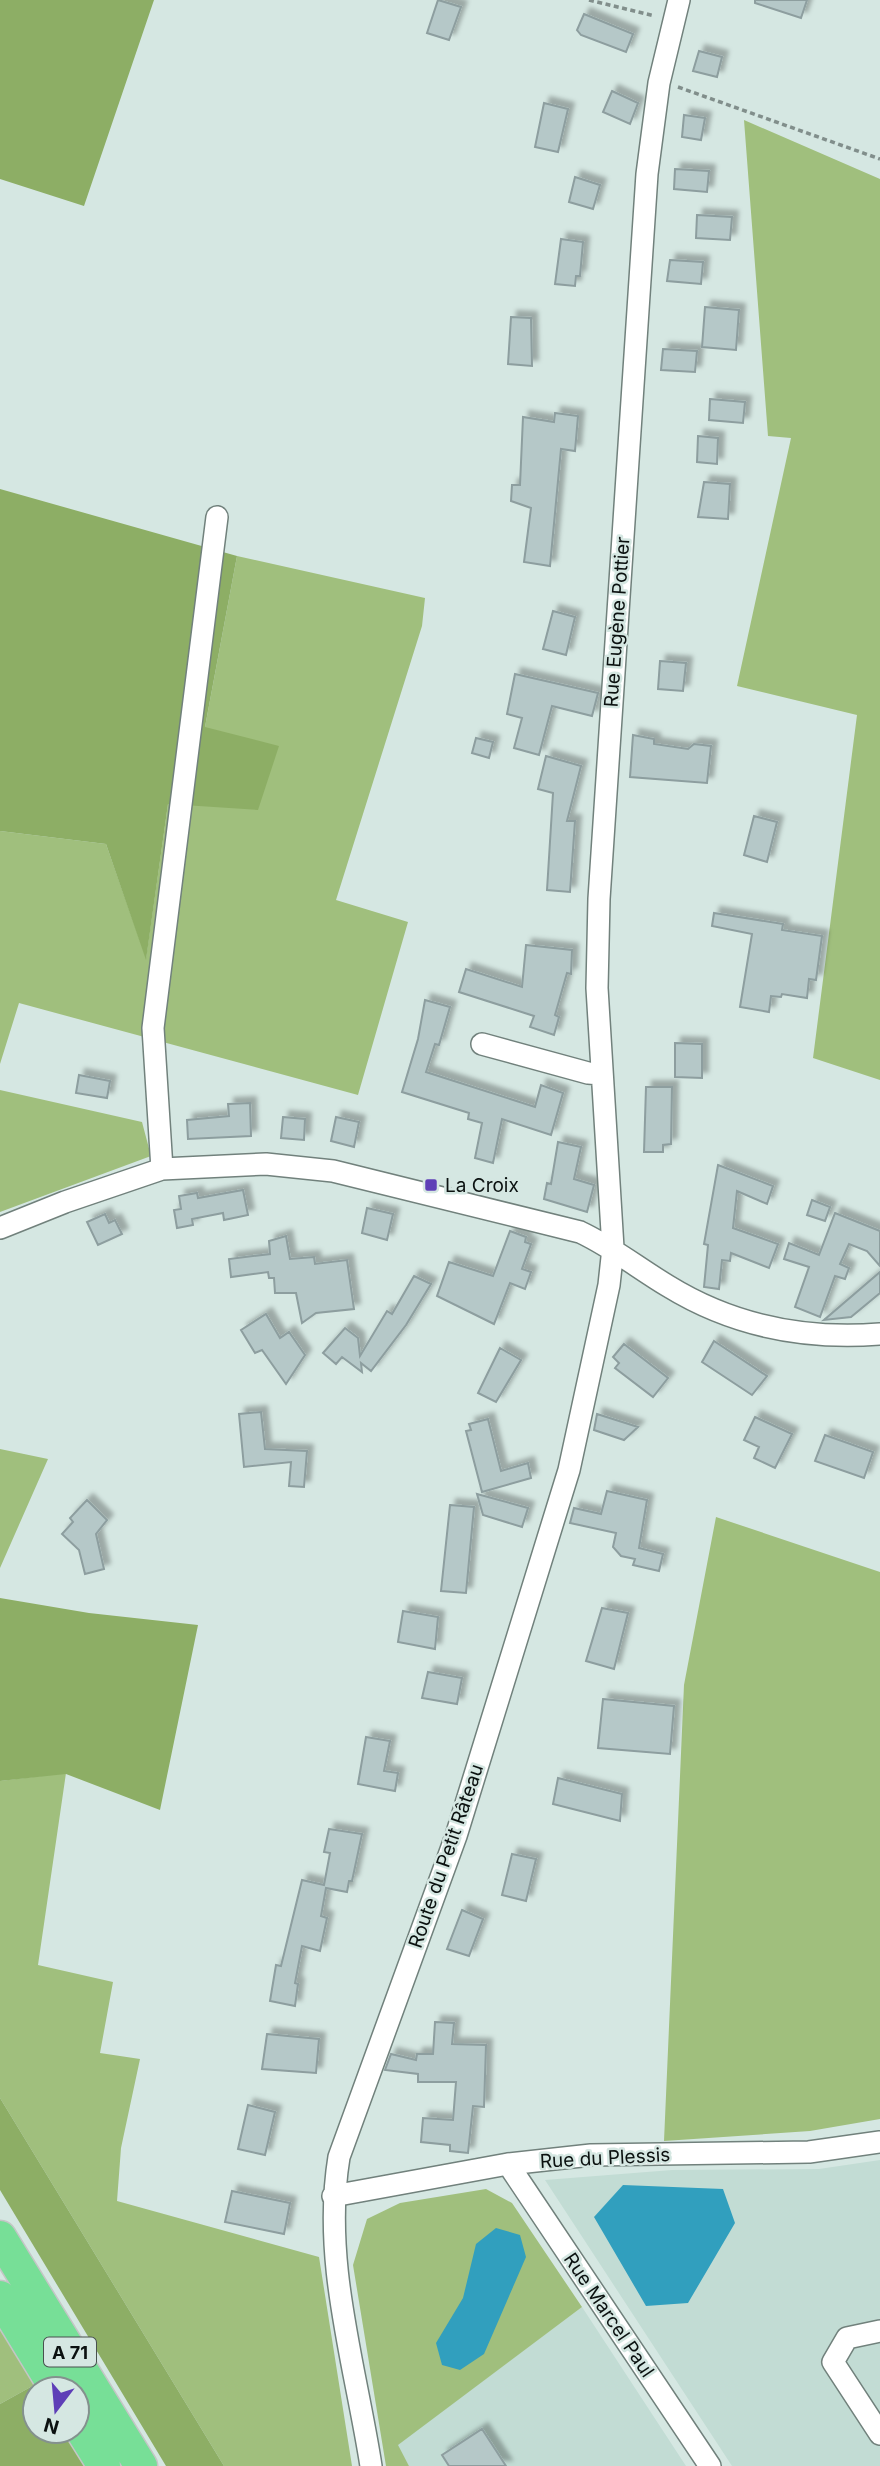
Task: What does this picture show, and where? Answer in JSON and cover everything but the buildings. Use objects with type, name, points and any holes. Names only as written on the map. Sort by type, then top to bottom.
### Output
[{"type":"highway","name":"A 71","points":[[0,2237],[141,2466]]},
{"type":"highway","name":"A 71","points":[[0,2297],[47,2375]]},
{"type":"highway","points":[[91,2445],[104,2466]]},
{"type":"street","name":"Rue Eugène Pottier","points":[[613,1248],[597,988],[599,899],[647,174],[659,83],[677,10]]},
{"type":"street","points":[[162,1169],[153,1028],[217,517]]},
{"type":"street","points":[[482,1044],[601,1074]]},
{"type":"street","points":[[0,1228],[65,1202],[162,1169],[266,1164],[333,1171],[580,1233],[613,1248],[666,1285],[737,1321],[782,1332],[880,1334]]},
{"type":"street","name":"Route du Petit Râteau","points":[[371,2466],[336,2283],[333,2196],[339,2157],[456,1836],[569,1470],[609,1285],[613,1248]]},
{"type":"street","name":"Rue du Plessis","points":[[333,2196],[508,2164],[591,2155],[809,2151],[880,2142]]},
{"type":"street","name":"Rue Marcel Paul","points":[[508,2164],[710,2466]]},
{"type":"street","points":[[880,2331],[847,2338],[833,2362],[880,2434]]},
{"type":"path","points":[[589,0],[677,10]]},
{"type":"path","points":[[672,86],[880,159]]},
{"type":"shaded area","points":[[880,2160],[880,2466],[732,2466],[545,2180],[672,2170],[819,2169]]},
{"type":"shaded area","points":[[582,2307],[686,2466],[409,2466],[397,2445]]},
{"type":"green space","points":[[0,0],[154,0],[84,206],[0,179]]},
{"type":"green space","points":[[744,120],[880,179],[880,1080],[813,1058],[857,715],[737,686],[791,438],[768,436]]},
{"type":"green space","points":[[0,489],[237,556],[205,727],[279,746],[258,810],[168,804],[146,960],[106,844],[0,831]]},
{"type":"green space","points":[[237,556],[425,598],[422,626],[336,900],[408,922],[358,1095],[19,1003],[0,1064],[0,831],[106,844],[146,958],[168,804],[205,727]]},
{"type":"green space","points":[[0,1090],[142,1122],[151,1156],[0,1212]]},
{"type":"green space","points":[[0,1449],[48,1459],[0,1568]]},
{"type":"green space","points":[[716,1517],[880,1572],[880,2119],[810,2131],[664,2141],[684,1685]]},
{"type":"green space","points":[[0,1598],[89,1613],[198,1625],[160,1810],[66,1774],[0,1781]]},
{"type":"green space","points":[[66,1773],[38,1965],[113,1982],[100,2053],[140,2059],[121,2148],[117,2201],[319,2257],[352,2466],[224,2466],[0,2098],[0,1781]]},
{"type":"green space","points":[[0,2098],[224,2466],[166,2466],[0,2190]]},
{"type":"green space","points":[[486,2189],[512,2203],[582,2307],[398,2445],[409,2466],[386,2466],[353,2265],[367,2219],[400,2203]]},
{"type":"green space","points":[[0,2329],[30,2375],[21,2375],[21,2392],[0,2404]]},
{"type":"green space","points":[[21,2392],[21,2445],[75,2445],[89,2466],[0,2466],[0,2404]]},
{"type":"water","points":[[623,2185],[723,2189],[735,2223],[688,2303],[646,2306],[594,2217]]},
{"type":"water","points":[[496,2228],[520,2235],[526,2257],[484,2354],[460,2370],[442,2365],[436,2343],[463,2298],[476,2244]]},
{"type":"place","name":"La Croix","points":[[431,1185]]}]
